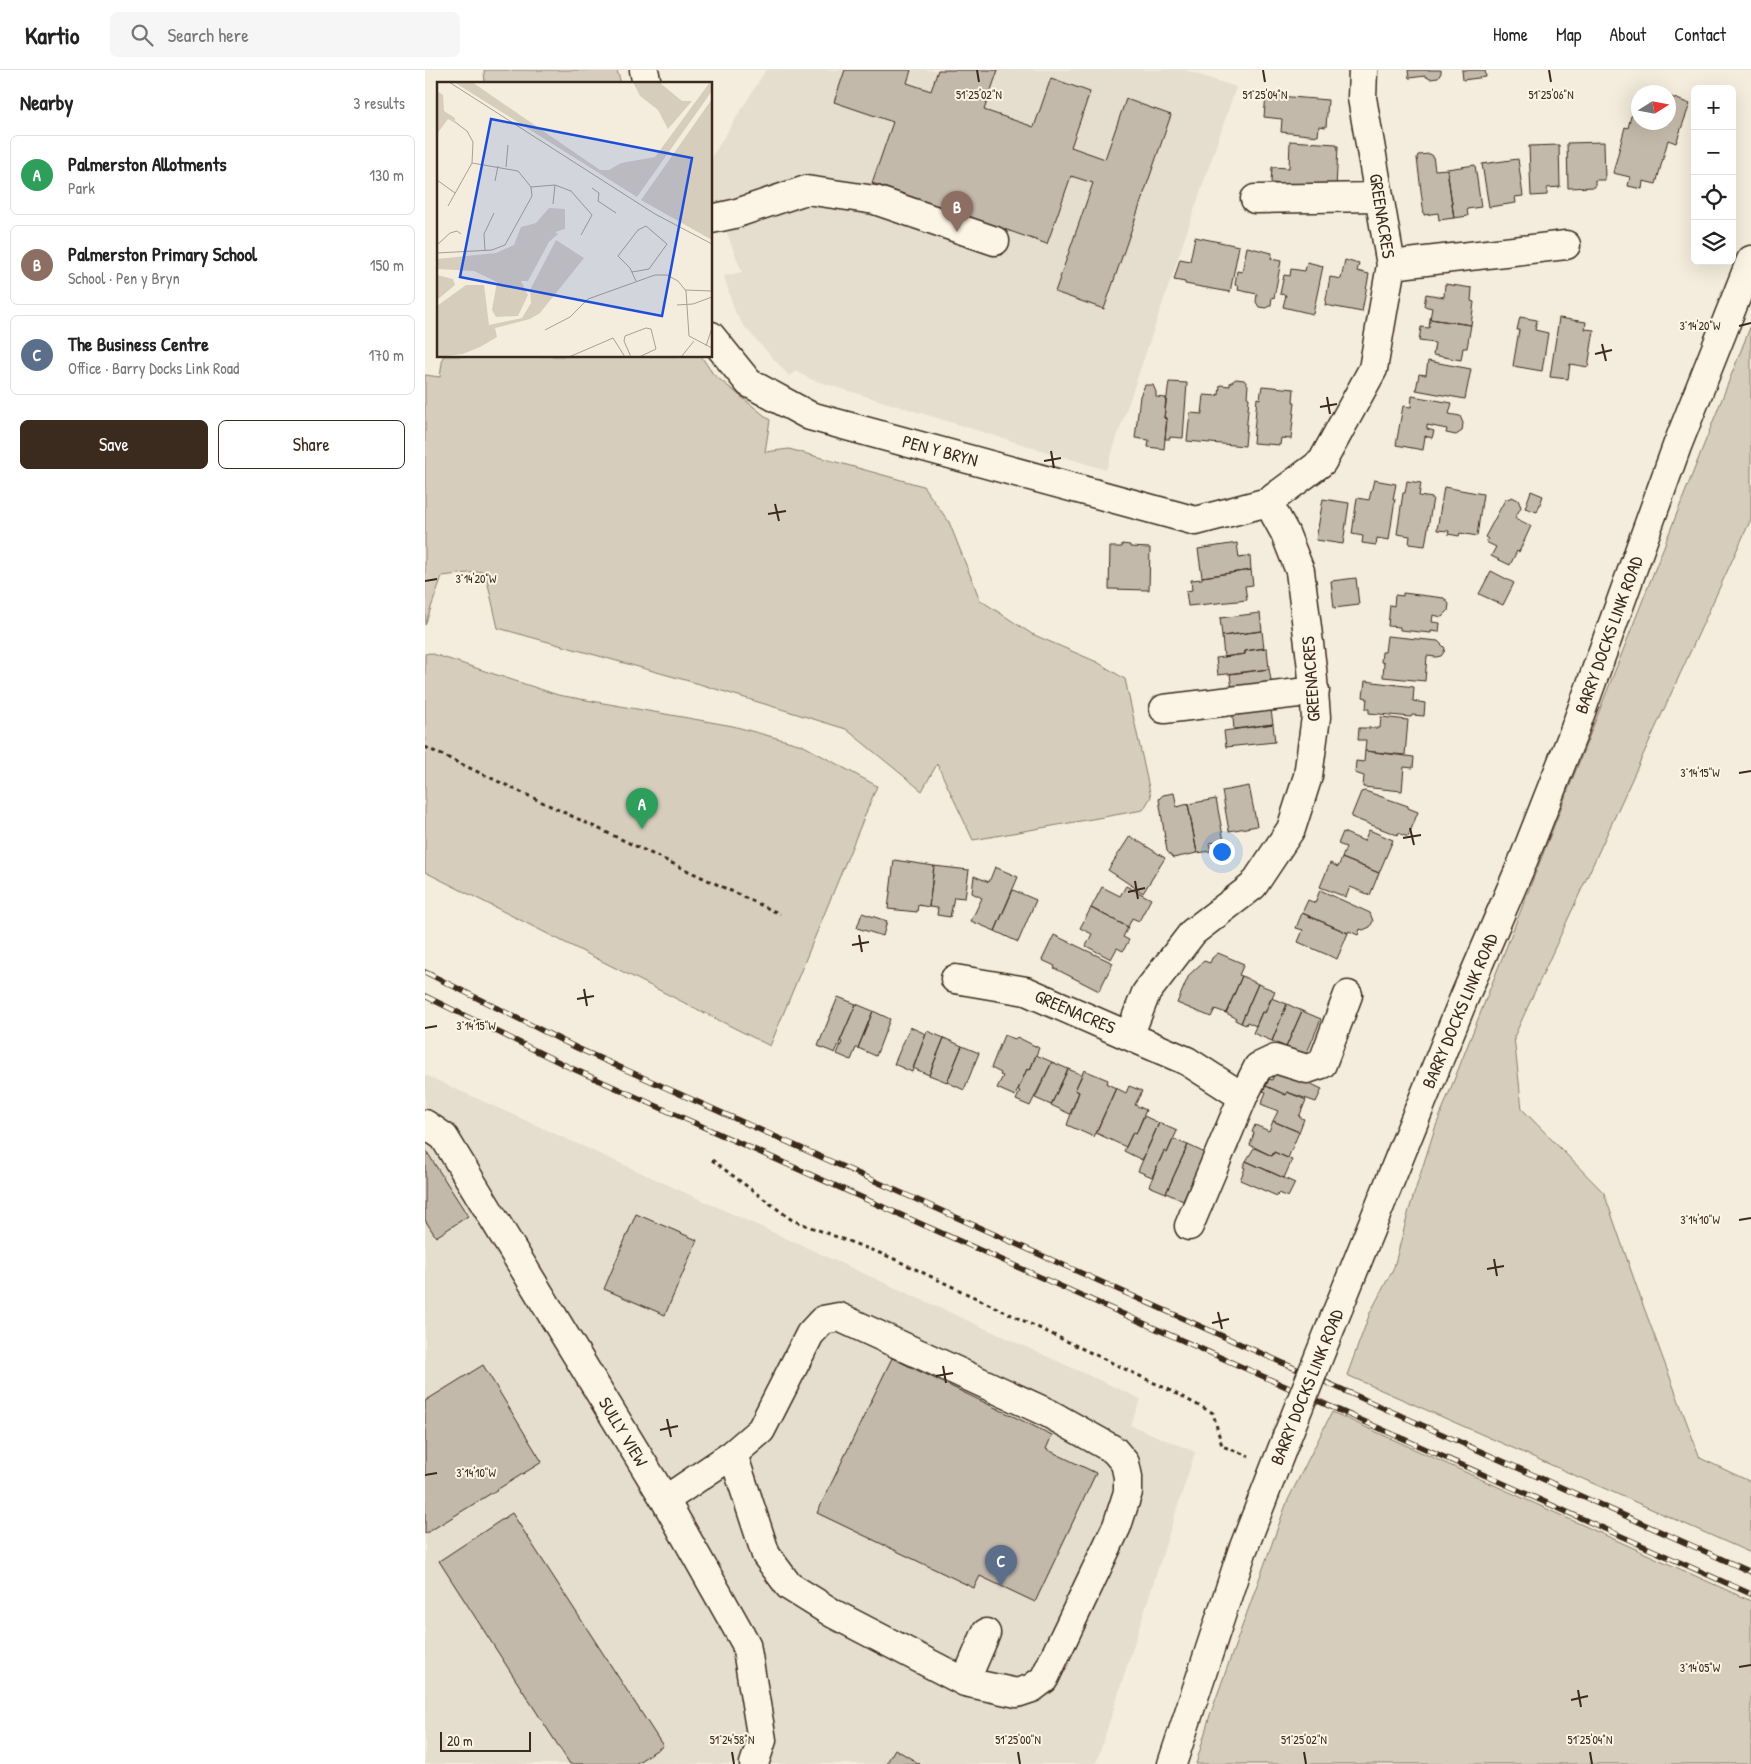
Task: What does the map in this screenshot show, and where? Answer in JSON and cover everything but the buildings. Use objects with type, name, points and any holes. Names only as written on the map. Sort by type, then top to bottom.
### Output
[{"type":"street","name":"GREENACRES","points":[[1196,521],[1268,502],[1322,462],[1373,369],[1391,265],[1362,98],[1363,70]]},
{"type":"street","points":[[713,219],[734,214],[806,190],[875,200],[995,241]]},
{"type":"street","points":[[1255,199],[1379,197]]},
{"type":"street","points":[[1391,265],[1566,245]]},
{"type":"street","name":"BARRY DOCKS LINK ROAD","points":[[1172,1764],[1242,1552],[1464,998],[1525,857],[1573,734],[1677,446],[1751,260]]},
{"type":"street","name":"PEN Y BRYN","points":[[713,338],[749,383],[810,416],[1196,521]]},
{"type":"street","name":"GREENACRES","points":[[955,979],[1026,991],[1129,1036],[1147,993],[1193,932],[1253,886],[1291,829],[1308,776],[1316,717],[1315,691],[1300,571],[1285,533],[1268,502]]},
{"type":"street","points":[[1164,709],[1315,691]]},
{"type":"street","points":[[1189,1226],[1243,1097],[1258,1067],[1275,1059],[1307,1069],[1322,1064],[1348,995]]},
{"type":"street","points":[[1129,1036],[1187,1061],[1243,1097]]},
{"type":"street","name":"SULLY VIEW","points":[[425,1124],[444,1137],[665,1500],[746,1644],[762,1740],[755,1764]]},
{"type":"street","points":[[665,1500],[733,1454],[761,1430],[810,1334],[823,1320],[839,1317],[1048,1413],[1086,1433],[1114,1450],[1125,1463],[1128,1492],[1117,1526],[1044,1679],[1032,1688],[1017,1693],[965,1682],[834,1614],[789,1586],[766,1555],[733,1454]]},
{"type":"street","points":[[965,1682],[986,1633]]},
{"type":"path","points":[[425,747],[780,914]]},
{"type":"path","points":[[712,1160],[792,1220],[890,1257],[1167,1389],[1213,1413],[1222,1446],[1275,1467]]},
{"type":"shaded area","points":[[484,70],[617,70],[620,82],[485,82]]},
{"type":"shaded area","points":[[766,70],[1185,70],[1236,87],[1106,470],[810,379],[796,371],[789,376],[743,325],[735,312],[724,276],[742,272],[713,197],[713,155]]},
{"type":"shaded area","points":[[1751,325],[1751,519],[1514,1037],[1522,1109],[1604,1193],[1700,1458],[1751,1482],[1751,1553],[1347,1375],[1370,1313],[1394,1267],[1409,1210],[1434,1131]]},
{"type":"shaded area","points":[[443,358],[702,358],[713,374],[770,420],[765,452],[789,449],[923,486],[949,522],[980,600],[1032,634],[1097,662],[1125,679],[1151,797],[1143,810],[973,840],[937,764],[922,791],[846,729],[696,683],[498,628],[485,571],[442,576],[425,625],[425,375],[440,377]]},
{"type":"shaded area","points":[[430,653],[558,695],[733,726],[802,745],[877,786],[770,1046],[425,872],[425,654]]},
{"type":"shaded area","points":[[425,1075],[1141,1399],[1130,1425],[1195,1452],[1096,1764],[425,1764]]},
{"type":"shaded area","points":[[1332,1412],[1751,1601],[1751,1764],[1196,1764],[1210,1715],[1287,1502]]},
{"type":"railway","points":[[425,972],[577,1048],[1751,1572]]},
{"type":"railway","points":[[425,996],[569,1067],[1751,1594]]},
{"type":"place","name":"Palmerston Primary School","points":[[957,232]]},
{"type":"place","name":"Palmerston Allotments","points":[[642,829]]},
{"type":"place","name":"The Business Centre","points":[[1001,1586]]}]
